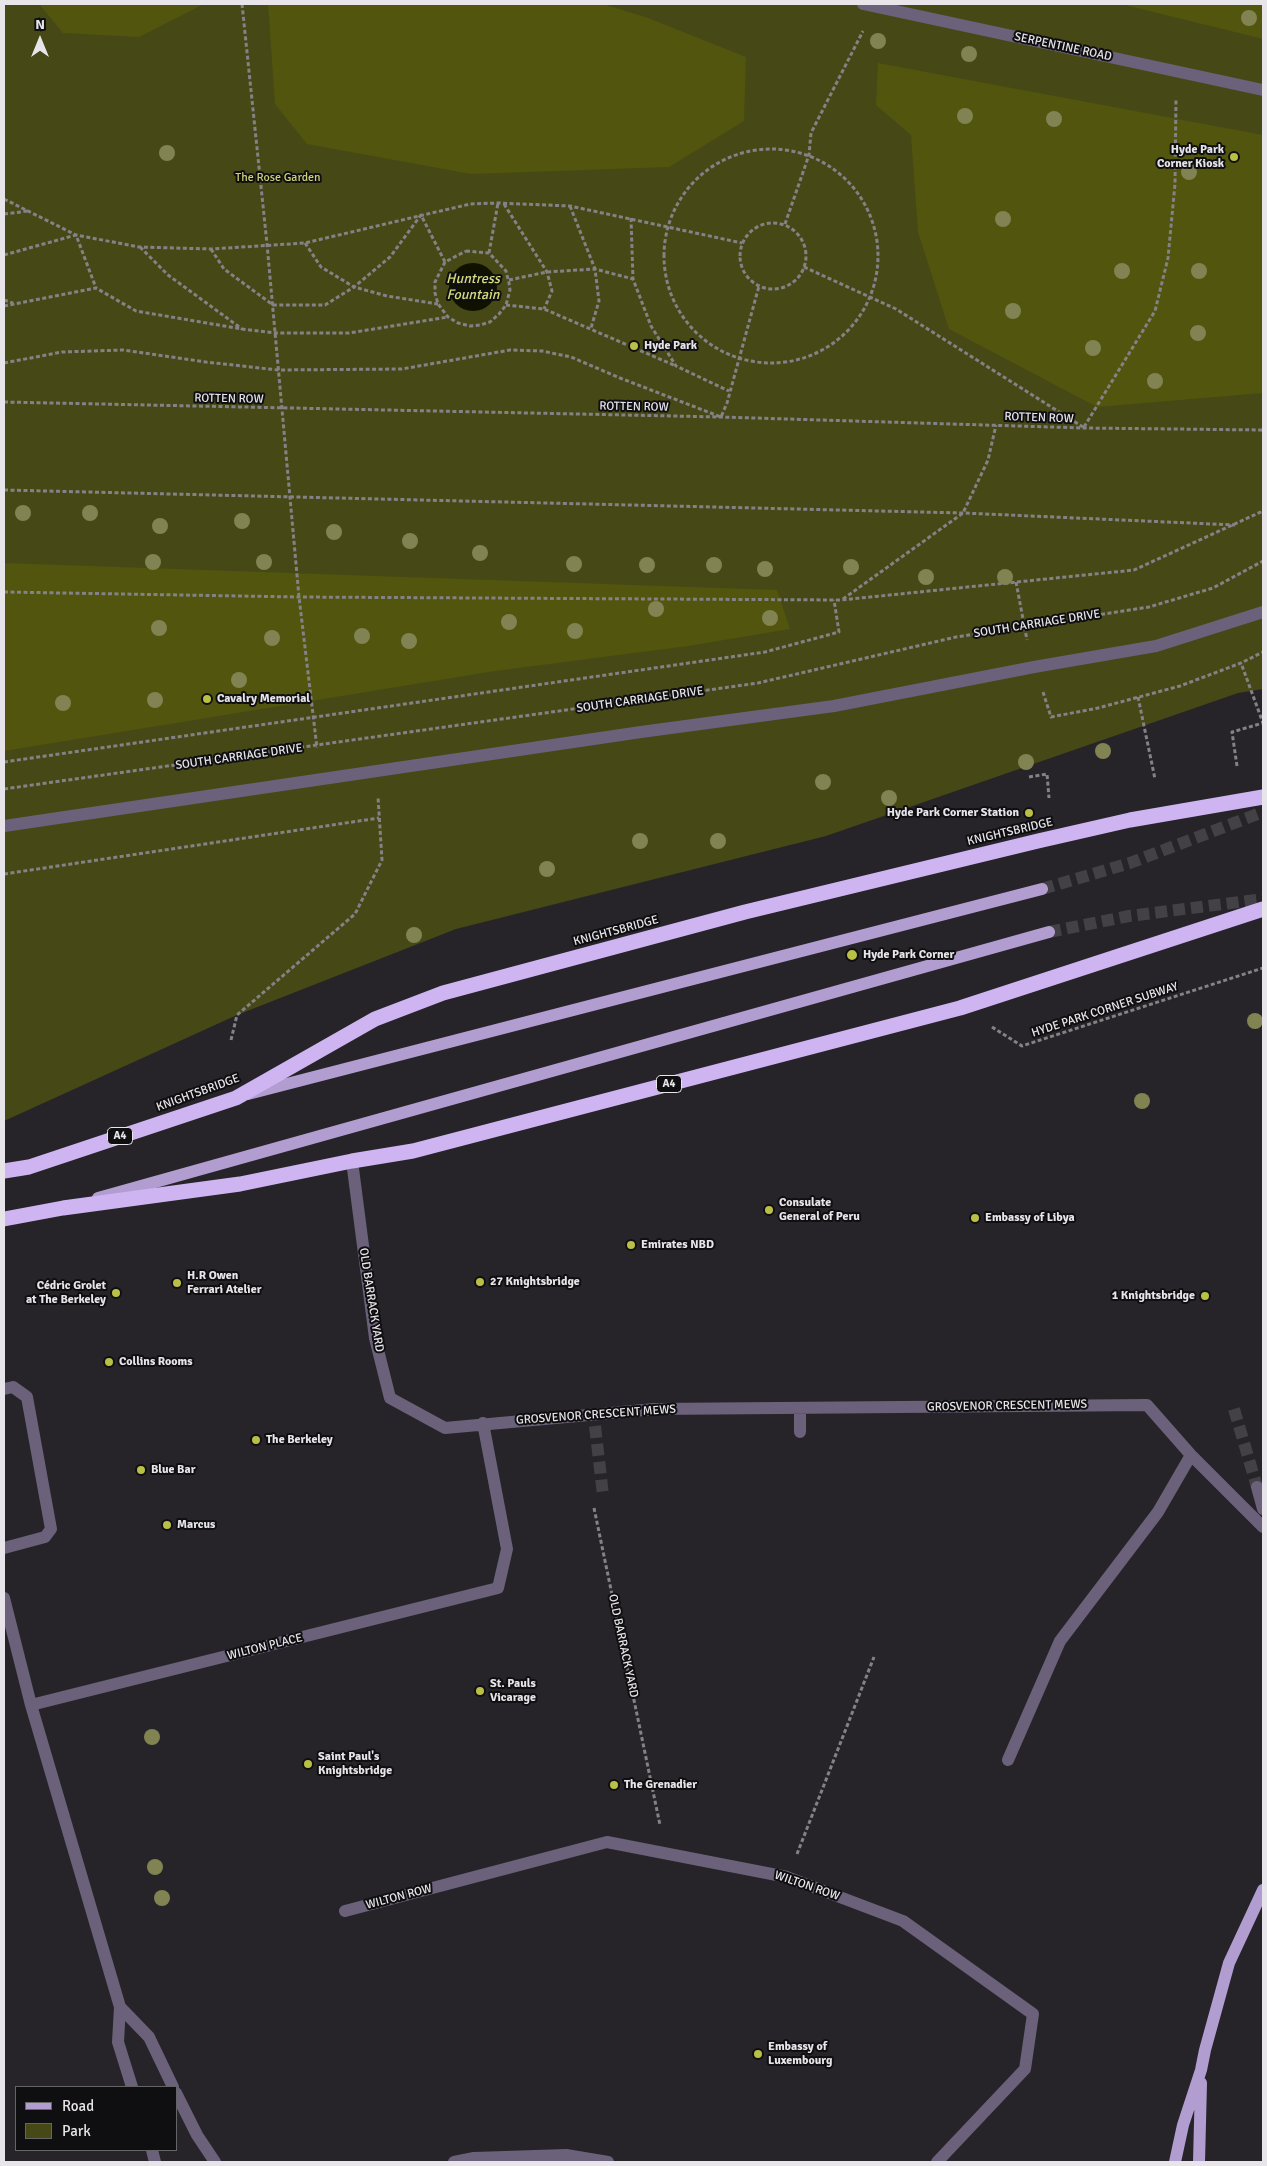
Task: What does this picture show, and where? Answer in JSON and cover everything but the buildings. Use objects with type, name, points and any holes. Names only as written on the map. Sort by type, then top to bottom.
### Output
[{"type":"highway","name":"KNIGHTSBRIDGE","points":[[4,1172],[29,1167],[236,1098],[376,1019],[443,993],[745,912],[1038,841],[1130,820],[1263,798]]},
{"type":"highway","name":"A4","points":[[4,1218],[62,1208],[240,1184],[412,1151],[960,1008],[1263,909]]},
{"type":"main road","name":"A4","points":[[236,1098],[1042,889]]},
{"type":"main road","name":"A4","points":[[62,1208],[1049,932]]},
{"type":"main road","points":[[1175,2162],[1183,2124],[1201,2070],[1229,1964],[1263,1890]]},
{"type":"main road","points":[[1199,2162],[1201,2070]]},
{"type":"street","name":"SERPENTINE ROAD","points":[[869,6],[1263,90]]},
{"type":"street","points":[[4,826],[864,701],[1015,670],[1156,646],[1263,612]]},
{"type":"street","name":"OLD BARRACK YARD","points":[[352,1161],[375,1338],[390,1398],[445,1428],[482,1423]]},
{"type":"street","points":[[4,1389],[13,1387],[27,1397],[51,1529],[45,1537],[4,1548]]},
{"type":"street","name":"GROSVENOR CRESCENT MEWS","points":[[482,1423],[594,1420],[655,1409],[1147,1405],[1191,1455],[1263,1527]]},
{"type":"street","points":[[800,1408],[800,1432]]},
{"type":"street","name":"WILTON PLACE","points":[[31,1705],[498,1588],[507,1549],[482,1423]]},
{"type":"street","points":[[1008,1760],[1060,1641],[1158,1512],[1191,1455]]},
{"type":"street","points":[[1256,1488],[1263,1509]]},
{"type":"street","points":[[4,1598],[7,1623],[120,2007],[118,2042],[132,2086]]},
{"type":"street","name":"WILTON ROW","points":[[345,1911],[607,1842],[787,1877],[903,1921],[1033,2014],[1025,2069],[937,2162]]},
{"type":"street","points":[[120,2007],[149,2037],[173,2086]]},
{"type":"street","points":[[178,2097],[197,2135],[215,2162]]},
{"type":"street","points":[[454,2162],[474,2158],[566,2154],[608,2162]]},
{"type":"path","points":[[242,4],[267,244],[299,598],[317,746],[319,781]]},
{"type":"path","points":[[785,224],[809,155],[811,133],[869,6]]},
{"type":"path","points":[[804,267],[896,309],[1084,428],[1155,311],[1168,258],[1175,184],[1176,71]]},
{"type":"path","points":[[778,148],[809,155],[842,174],[863,200],[876,231],[879,264],[871,297],[854,324],[831,346],[802,360],[770,364],[738,359],[708,344],[684,321],[669,292],[663,258],[667,226],[683,192],[709,167],[742,152],[778,148]]},
{"type":"path","points":[[4,199],[76,235],[140,247],[211,249],[305,243],[470,204],[498,203],[570,206],[742,243]]},
{"type":"path","points":[[490,252],[498,203]]},
{"type":"path","points":[[504,203],[547,272],[552,291],[544,309]]},
{"type":"path","points":[[570,206],[595,270],[599,301],[591,328]]},
{"type":"path","points":[[4,214],[29,211]]},
{"type":"path","points":[[211,249],[224,269],[272,305],[325,305],[354,287],[390,257],[421,215]]},
{"type":"path","points":[[421,215],[446,262]]},
{"type":"path","points":[[632,218],[633,279],[651,326],[676,366]]},
{"type":"path","points":[[772,222],[785,224],[799,236],[805,245],[804,267],[799,277],[791,284],[781,288],[770,289],[759,286],[744,273],[740,253],[742,243],[754,228],[772,222]]},
{"type":"path","points":[[4,255],[76,235]]},
{"type":"path","points":[[76,235],[96,288]]},
{"type":"path","points":[[305,243],[321,267],[354,287],[387,296],[438,304]]},
{"type":"path","points":[[140,247],[168,275],[242,330]]},
{"type":"path","points":[[466,251],[490,252],[506,271],[509,280],[510,290],[506,305],[490,322],[480,325],[458,323],[448,317],[438,304],[435,282],[446,262],[466,251]]},
{"type":"path","points":[[509,280],[547,272],[595,270],[633,279]]},
{"type":"path","points":[[4,363],[62,352],[123,350],[278,370],[402,369],[510,350],[542,351],[571,357],[721,417],[759,286]]},
{"type":"path","points":[[4,306],[96,288],[136,310],[242,330],[275,333],[349,333],[448,317]]},
{"type":"path","points":[[4,300],[14,303]]},
{"type":"path","points":[[506,305],[544,309],[591,328],[729,391]]},
{"type":"path","name":"ROTTEN ROW","points":[[4,402],[721,417],[1084,428],[1263,430]]},
{"type":"path","points":[[841,600],[963,513],[988,460],[996,425]]},
{"type":"path","points":[[4,490],[963,513],[1235,525]]},
{"type":"path","points":[[4,592],[299,598],[841,600],[1134,570],[1263,511]]},
{"type":"path","name":"SOUTH CARRIAGE DRIVE","points":[[4,789],[758,683],[898,649],[1024,625],[1149,607],[1213,588],[1263,561]]},
{"type":"path","points":[[1016,582],[1029,648]]},
{"type":"path","points":[[4,762],[765,652],[839,632],[834,600]]},
{"type":"path","points":[[1048,706],[1051,717],[1098,708],[1180,686],[1241,663],[1263,652]]},
{"type":"path","points":[[1237,766],[1232,732],[1263,723],[1241,663]]},
{"type":"path","points":[[1138,697],[1155,779]]},
{"type":"path","points":[[231,1040],[237,1015],[355,914],[382,860],[376,772]]},
{"type":"path","points":[[1029,777],[1047,774],[1049,798]]},
{"type":"path","points":[[4,874],[379,818]]},
{"type":"path","name":"HYDE PARK CORNER SUBWAY","points":[[960,1008],[1022,1046],[1263,968]]},
{"type":"path","name":"OLD BARRACK YARD","points":[[594,1508],[661,1823],[657,1851]]},
{"type":"path","points":[[787,1877],[874,1657]]},
{"type":"green space","name":"Hyde Park","points":[[4,4],[1263,4],[1263,689],[1238,693],[826,836],[456,929],[237,1015],[4,1121]]},
{"type":"shaded area","points":[[39,4],[204,4],[139,37],[63,33]]},
{"type":"shaded area","points":[[268,4],[603,4],[648,18],[746,57],[744,121],[669,167],[471,174],[307,144],[275,104]]},
{"type":"shaded area","points":[[1121,4],[1263,4],[1263,39]]},
{"type":"shaded area","points":[[878,63],[1263,135],[1263,393],[1097,407],[949,329],[918,232],[911,135],[876,105]]},
{"type":"shaded area","points":[[4,563],[777,590],[790,629],[688,646],[495,671],[4,751]]},
{"type":"water","name":"Huntress Fountain","points":[[468,263],[478,263],[487,267],[493,273],[496,278],[496,296],[487,307],[478,311],[468,311],[459,307],[453,301],[449,292],[449,282],[453,273],[459,267]]},
{"type":"tunnel","points":[[1042,889],[1130,863],[1263,812]]},
{"type":"tunnel","points":[[1049,932],[1129,916],[1263,899]]},
{"type":"tunnel","points":[[1234,1409],[1257,1487]]},
{"type":"tunnel","points":[[595,1426],[603,1495]]},
{"type":"place","name":"Hyde Park Corner Kiosk","points":[[1234,157]]},
{"type":"place","name":"Hyde Park","points":[[634,346]]},
{"type":"place","name":"Cavalry Memorial","points":[[207,699]]},
{"type":"place","name":"Hyde Park Corner Station","points":[[1029,813]]},
{"type":"place","name":"Hyde Park Corner","points":[[852,955]]},
{"type":"place","name":"Consulate General of Peru","points":[[769,1210]]},
{"type":"place","name":"Embassy of Libya","points":[[975,1218]]},
{"type":"place","name":"Emirates NBD","points":[[631,1245]]},
{"type":"place","name":"27 Knightsbridge","points":[[480,1282]]},
{"type":"place","name":"H.R Owen Ferrari Atelier","points":[[177,1283]]},
{"type":"place","name":"Cédric Grolet at The Berkeley","points":[[116,1293]]},
{"type":"place","name":"1 Knightsbridge","points":[[1205,1296]]},
{"type":"place","name":"Collins Rooms","points":[[109,1362]]},
{"type":"place","name":"The Berkeley","points":[[256,1440]]},
{"type":"place","name":"Blue Bar","points":[[141,1470]]},
{"type":"place","name":"Marcus","points":[[167,1525]]},
{"type":"place","name":"St. Pauls Vicarage","points":[[480,1691]]},
{"type":"place","name":"Saint Paul's Knightsbridge","points":[[308,1764]]},
{"type":"place","name":"The Grenadier","points":[[614,1785]]},
{"type":"place","name":"Embassy of Luxembourg","points":[[758,2054]]},
{"type":"park label","name":"The Rose Garden","points":[[278,178]]}]
